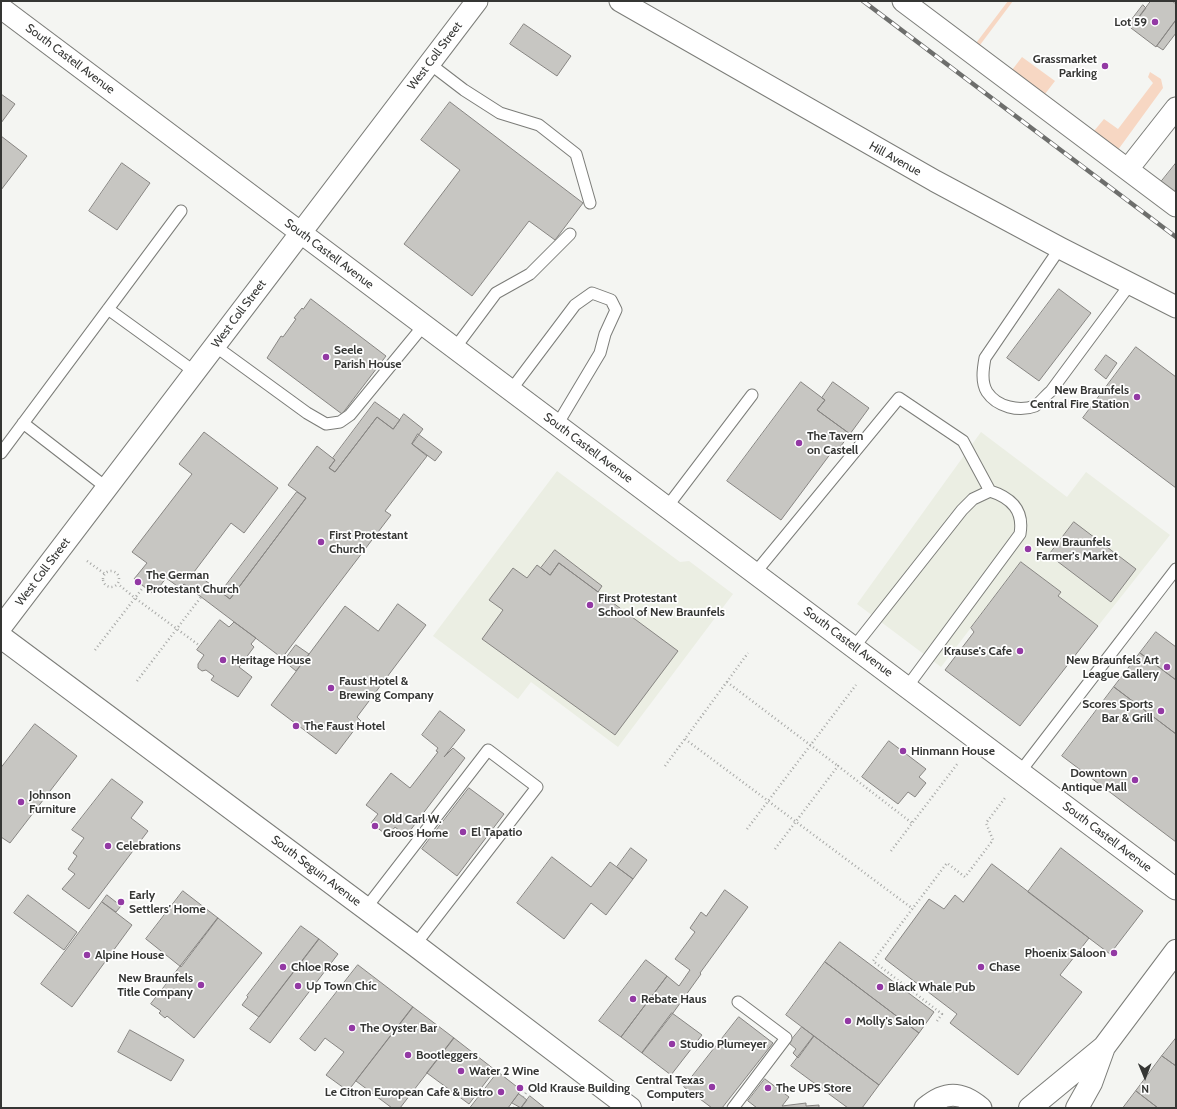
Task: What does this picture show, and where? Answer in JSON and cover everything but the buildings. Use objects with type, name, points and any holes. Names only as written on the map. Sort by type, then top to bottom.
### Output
[{"type":"main road","name":"South Seguin Avenue","points":[[1,637],[366,908],[630,1108]]},
{"type":"main road","points":[[1030,1108],[1104,1047],[1176,951]]},
{"type":"main road","points":[[1077,1108],[1091,1083],[1104,1047]]},
{"type":"street","name":"West Coll Street","points":[[1,627],[477,1]]},
{"type":"street","name":"Hill Avenue","points":[[620,1],[910,167],[1060,248],[1176,307]]},
{"type":"street","points":[[903,1],[1176,206]]},
{"type":"street","name":"South Castell Avenue","points":[[1,8],[1176,889]]},
{"type":"street","points":[[1128,169],[1176,108]]},
{"type":"street","points":[[925,1108],[939,1097],[954,1095],[972,1100],[981,1108]]},
{"type":"lane","points":[[430,64],[464,90],[500,113],[540,125],[576,154],[590,203]]},
{"type":"lane","points":[[1,453],[181,211]]},
{"type":"lane","points":[[455,348],[496,293],[530,274],[570,234]]},
{"type":"lane","points":[[1060,248],[984,358],[982,375],[987,392],[998,403],[1016,409],[1035,405],[1051,390],[1131,283]]},
{"type":"lane","points":[[511,390],[575,305],[592,292],[611,300],[616,310],[605,334],[600,352],[558,425]]},
{"type":"lane","points":[[108,309],[195,372]]},
{"type":"lane","points":[[215,346],[307,413],[326,424],[340,422],[350,415],[424,325]]},
{"type":"lane","points":[[667,507],[752,395]]},
{"type":"lane","points":[[755,573],[898,398],[963,441],[990,491],[1009,500],[1018,511],[1021,518],[1020,534],[907,687]]},
{"type":"lane","points":[[22,423],[107,488]]},
{"type":"lane","points":[[854,647],[962,510],[973,500],[990,491]]},
{"type":"lane","points":[[1020,772],[1176,569]]},
{"type":"lane","points":[[366,908],[488,750],[536,787],[415,945]]},
{"type":"lane","points":[[733,1108],[786,1038],[738,1002]]},
{"type":"path","points":[[87,561],[105,574]]},
{"type":"path","points":[[112,571],[116,572],[120,577],[118,584],[111,588],[106,586],[103,582],[105,574],[112,571]]},
{"type":"path","points":[[118,584],[200,646]]},
{"type":"path","points":[[95,650],[144,586]]},
{"type":"path","points":[[137,681],[201,597]]},
{"type":"path","points":[[665,766],[748,653]]},
{"type":"path","points":[[727,682],[912,822]]},
{"type":"path","points":[[747,829],[856,685]]},
{"type":"path","points":[[684,740],[913,909]]},
{"type":"path","points":[[891,851],[958,763]]},
{"type":"path","points":[[774,850],[838,766]]},
{"type":"path","points":[[937,1021],[942,1014],[873,961],[947,863],[965,877],[993,840],[986,823],[1005,798]]},
{"type":"path","points":[[523,1097],[530,1088]]},
{"type":"shaded area","points":[[1008,1],[1013,1],[980,45],[993,55],[989,60],[973,47]]},
{"type":"shaded area","points":[[1022,57],[1055,81],[1045,94],[1094,131],[1104,119],[1118,129],[1153,83],[1148,77],[1150,72],[1161,79],[1163,88],[1115,154],[1009,74]]},
{"type":"shaded area","name":"New Braunfels Farmer's Market","points":[[981,432],[1067,497],[1086,472],[1170,535],[1098,626],[1058,596],[1061,592],[1021,562],[941,667],[857,604]]},
{"type":"shaded area","name":"First Protestant School of New Braunfels","points":[[557,471],[680,562],[689,561],[733,594],[618,747],[531,682],[518,699],[433,636]]},
{"type":"railway","points":[[863,1],[1176,237]]},
{"type":"place","name":"Lot 59","points":[[1155,22]]},
{"type":"place","name":"Grassmarket Parking","points":[[1105,66]]},
{"type":"place","name":"Seele Parish House","points":[[326,357]]},
{"type":"place","name":"New Braunfels Central Fire Station","points":[[1137,397]]},
{"type":"place","name":"The Tavern on Castell","points":[[799,443]]},
{"type":"place","name":"First Protestant Church","points":[[321,542]]},
{"type":"place","name":"New Braunfels Farmer's Market","points":[[1028,549]]},
{"type":"place","name":"The German Protestant Church","points":[[138,582]]},
{"type":"place","name":"First Protestant School of New Braunfels","points":[[590,605]]},
{"type":"place","name":"Krause's Cafe","points":[[1020,651]]},
{"type":"place","name":"Heritage House","points":[[223,660]]},
{"type":"place","name":"New Braunfels Art League Gallery","points":[[1167,667]]},
{"type":"place","name":"Faust Hotel & Brewing Company","points":[[331,688]]},
{"type":"place","name":"Scores Sports Bar & Grill","points":[[1161,711]]},
{"type":"place","name":"The Faust Hotel","points":[[296,726]]},
{"type":"place","name":"Hinmann House","points":[[903,751]]},
{"type":"place","name":"Downtown Antique Mall","points":[[1135,780]]},
{"type":"place","name":"Johnson Furniture","points":[[21,802]]},
{"type":"place","name":"Old Carl W. Groos Home","points":[[375,826]]},
{"type":"place","name":"El Tapatio","points":[[463,832]]},
{"type":"place","name":"Celebrations","points":[[108,846]]},
{"type":"place","name":"Early Settlers' Home","points":[[121,902]]},
{"type":"place","name":"Phoenix Saloon","points":[[1114,953]]},
{"type":"place","name":"Alpine House","points":[[87,955]]},
{"type":"place","name":"Chloe Rose","points":[[283,967]]},
{"type":"place","name":"Chase","points":[[981,967]]},
{"type":"place","name":"New Braunfels Title Company","points":[[201,985]]},
{"type":"place","name":"Up Town Chíc","points":[[298,986]]},
{"type":"place","name":"Black Whale Pub","points":[[880,987]]},
{"type":"place","name":"Rebate Haus","points":[[633,999]]},
{"type":"place","name":"Molly's Salon","points":[[848,1021]]},
{"type":"place","name":"The Oyster Bar","points":[[352,1028]]},
{"type":"place","name":"Studio Plumeyer","points":[[672,1044]]},
{"type":"place","name":"Bootleggers","points":[[408,1055]]},
{"type":"place","name":"Water 2 Wine","points":[[461,1071]]},
{"type":"place","name":"Central Texas Computers","points":[[712,1087]]},
{"type":"place","name":"Old Krause Building","points":[[520,1088]]},
{"type":"place","name":"The UPS Store","points":[[768,1088]]},
{"type":"place","name":"Le Citron European Cafe & Bistro","points":[[501,1092]]}]
